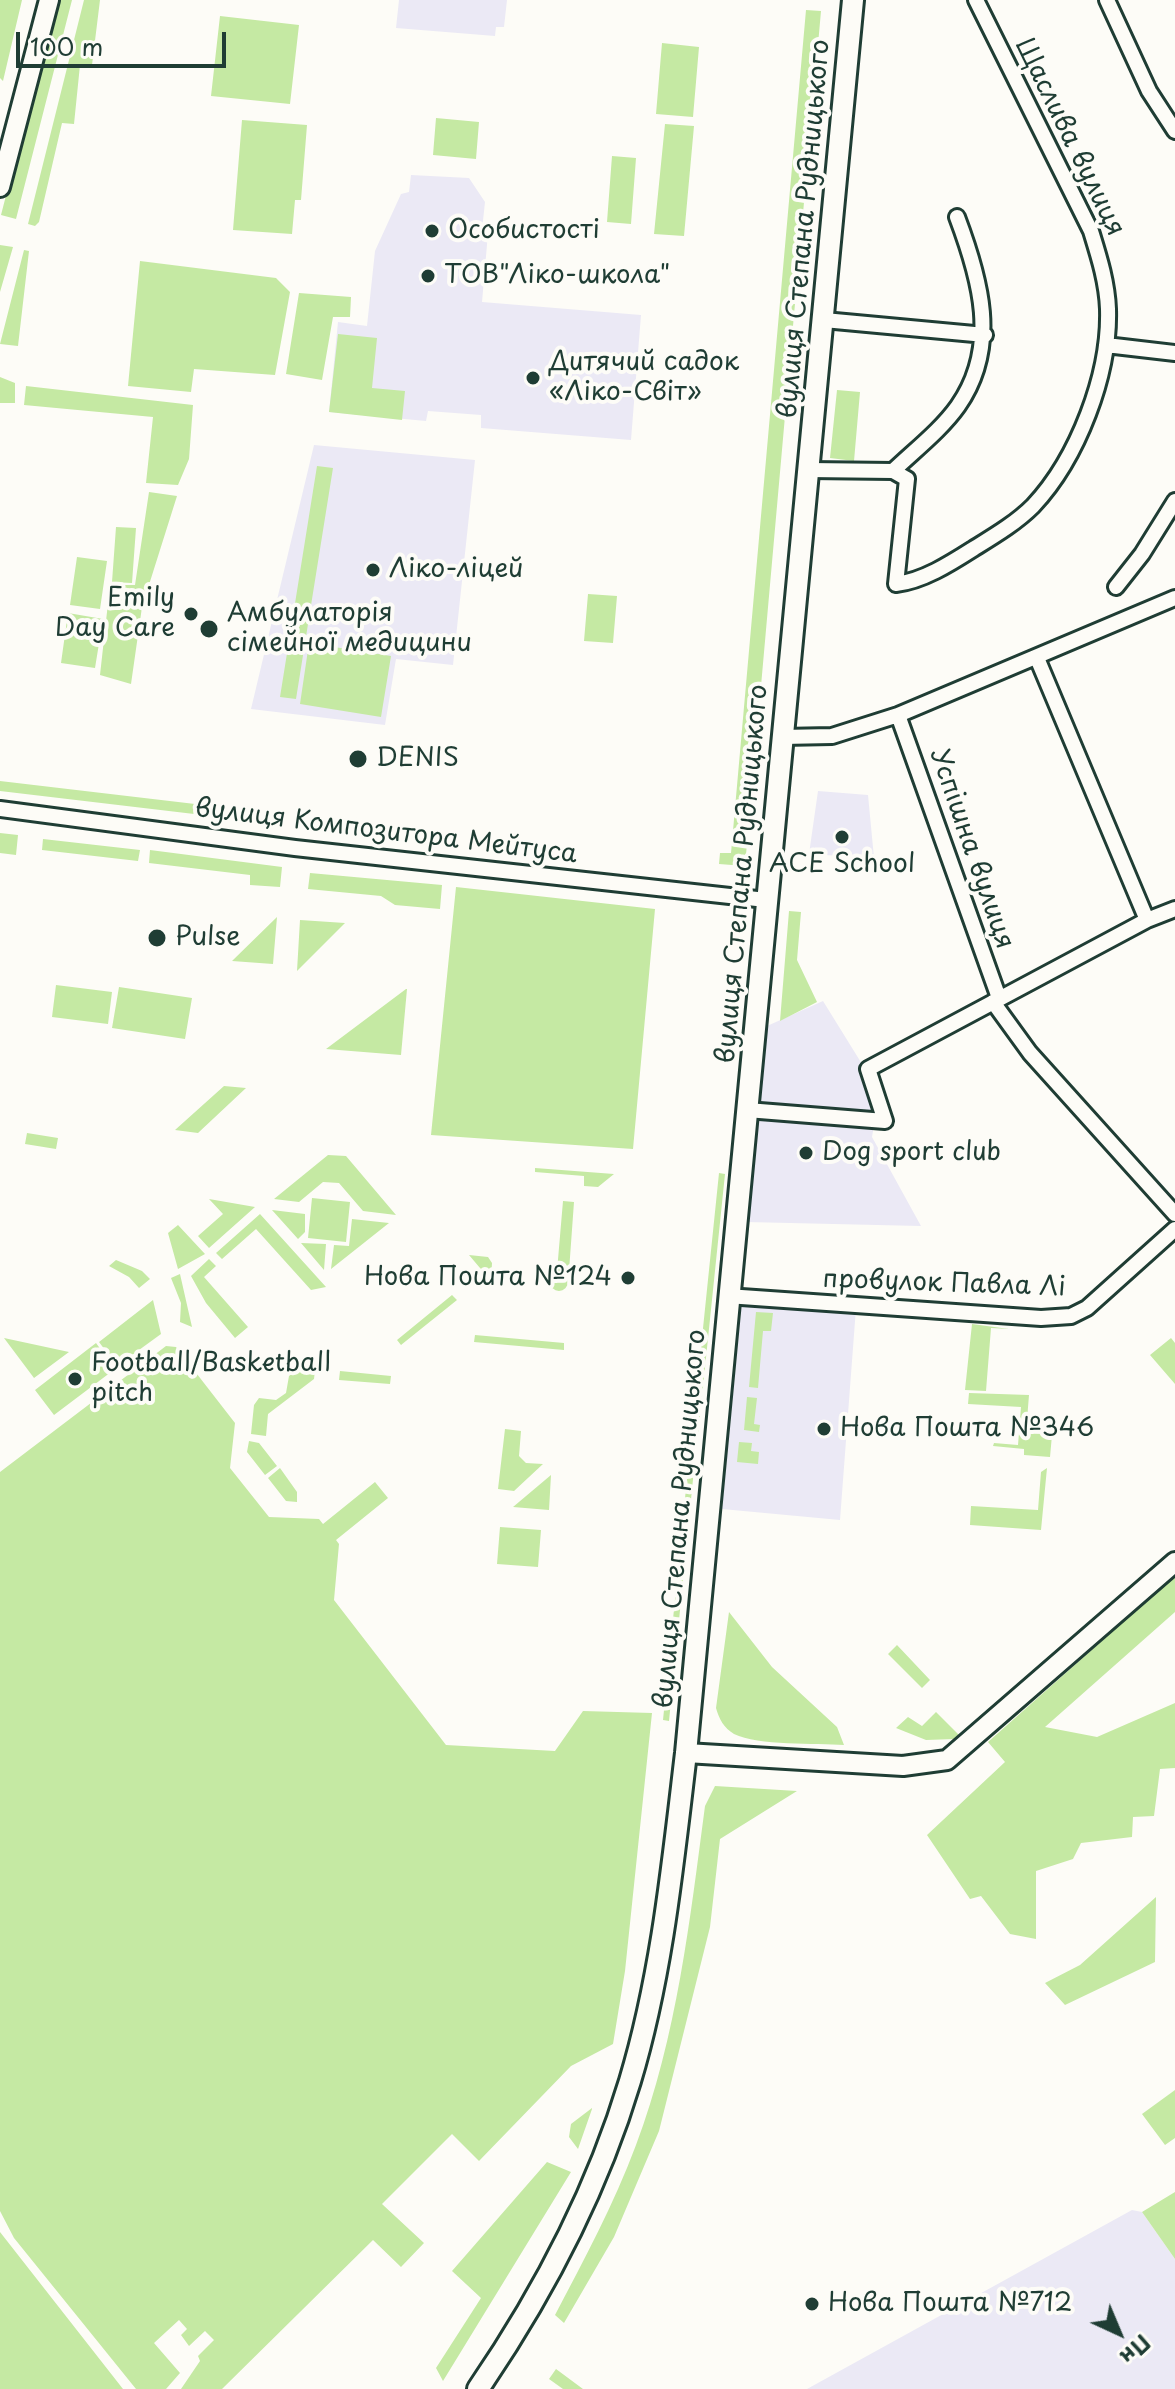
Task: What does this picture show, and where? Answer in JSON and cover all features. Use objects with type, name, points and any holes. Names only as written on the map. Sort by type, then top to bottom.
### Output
[{"type":"main road","name":"вулиця Степана Рудницького","points":[[478,2389],[522,2322],[568,2239],[630,2082],[657,1962],[686,1753],[727,1296],[756,1111],[766,900],[853,0]]},
{"type":"street","points":[[0,187],[49,0]]},
{"type":"street","name":"Щаслива вулиця","points":[[893,471],[907,479],[896,584],[916,579],[965,554],[1033,506],[1069,452],[1092,400],[1106,345],[1104,283],[1091,231],[976,0]]},
{"type":"street","points":[[1107,0],[1149,91],[1175,131]]},
{"type":"street","points":[[809,470],[893,471],[958,406],[985,335],[980,285],[957,217]]},
{"type":"street","points":[[824,320],[985,335]]},
{"type":"street","points":[[1106,345],[1175,353]]},
{"type":"street","points":[[1116,587],[1142,554],[1175,501]]},
{"type":"street","points":[[782,737],[832,736],[898,715],[1175,598]]},
{"type":"street","points":[[1037,658],[1147,920]]},
{"type":"street","name":"Успішна вулиця","points":[[898,715],[996,1000],[1030,1053],[1175,1214]]},
{"type":"street","name":"вулиця Композитора Мейтуса","points":[[0,809],[295,848],[766,900]]},
{"type":"street","points":[[756,1111],[885,1121],[868,1069],[1147,920],[1175,909]]},
{"type":"street","name":"провулок Павла Лі","points":[[727,1296],[1041,1318],[1071,1316],[1087,1308],[1175,1229]]},
{"type":"street","points":[[686,1753],[903,1766],[947,1760],[1175,1562]]},
{"type":"shaded area","points":[[399,0],[507,0],[504,27],[496,27],[495,36],[396,28]]},
{"type":"shaded area","points":[[411,175],[469,178],[485,202],[482,230],[488,233],[482,302],[641,315],[631,440],[481,428],[481,415],[428,411],[426,421],[329,412],[338,322],[367,326],[375,251],[401,194],[409,192]]},
{"type":"shaded area","name":"Ліко-ліцей","points":[[314,445],[475,460],[453,665],[396,659],[385,725],[251,709]]},
{"type":"shaded area","name":"ACE School","points":[[818,791],[868,795],[874,858],[809,854]]},
{"type":"shaded area","points":[[823,1001],[862,1064],[876,1113],[872,1137],[921,1226],[746,1222],[767,1026]]},
{"type":"shaded area","points":[[742,1301],[856,1308],[840,1520],[722,1509]]},
{"type":"shaded area","points":[[1132,2210],[1142,2212],[1175,2259],[1175,2389],[807,2389]]},
{"type":"green space","points":[[0,0],[22,0],[3,81],[0,78]]},
{"type":"green space","points":[[56,0],[72,0],[16,219],[1,215]]},
{"type":"green space","points":[[84,0],[100,0],[92,65],[80,65],[74,124],[62,123],[39,222],[35,226],[28,224]]},
{"type":"green space","points":[[806,10],[821,11],[745,866],[719,864],[720,853],[731,853]]},
{"type":"green space","points":[[220,16],[299,25],[290,104],[211,96]]},
{"type":"green space","points":[[662,43],[699,47],[693,117],[656,114]]},
{"type":"green space","points":[[436,118],[479,122],[476,159],[433,155]]},
{"type":"green space","points":[[242,120],[307,125],[301,200],[295,200],[292,234],[233,230]]},
{"type":"green space","points":[[665,124],[694,126],[684,236],[654,234]]},
{"type":"green space","points":[[612,156],[636,158],[631,224],[607,222]]},
{"type":"green space","points":[[0,245],[13,247],[0,292]]},
{"type":"green space","points":[[24,250],[29,251],[18,346],[0,344]]},
{"type":"green space","points":[[140,261],[276,278],[290,292],[275,375],[194,369],[191,392],[128,386]]},
{"type":"green space","points":[[299,293],[351,297],[350,317],[333,317],[322,380],[286,374]]},
{"type":"green space","points":[[338,334],[377,338],[372,388],[405,391],[402,420],[329,412]]},
{"type":"green space","points":[[0,377],[15,383],[15,403],[0,403]]},
{"type":"green space","points":[[26,386],[193,405],[189,459],[178,485],[146,483],[153,417],[24,405]]},
{"type":"green space","points":[[837,390],[860,392],[854,461],[830,458]]},
{"type":"green space","points":[[317,466],[333,468],[296,699],[280,697]]},
{"type":"green space","points":[[149,492],[177,496],[142,607],[131,684],[100,675],[110,585],[135,585]]},
{"type":"green space","points":[[116,527],[136,528],[132,583],[112,582]]},
{"type":"green space","points":[[77,557],[107,561],[100,609],[70,605]]},
{"type":"green space","points":[[588,594],[617,596],[613,643],[584,641]]},
{"type":"green space","points":[[68,613],[103,619],[95,668],[61,663]]},
{"type":"green space","points":[[309,643],[391,656],[381,717],[300,704]]},
{"type":"green space","points":[[0,781],[212,806],[211,816],[0,791]]},
{"type":"green space","points":[[0,833],[18,835],[16,855],[0,853]]},
{"type":"green space","points":[[43,839],[140,850],[138,861],[42,850]]},
{"type":"green space","points":[[150,850],[282,867],[280,887],[250,885],[250,875],[149,863]]},
{"type":"green space","points":[[310,873],[442,885],[440,909],[395,905],[381,896],[308,889]]},
{"type":"green space","points":[[456,887],[655,909],[633,1149],[431,1135]]},
{"type":"green space","points":[[789,911],[801,912],[797,960],[817,1002],[780,1021]]},
{"type":"green space","points":[[277,917],[273,964],[232,961]]},
{"type":"green space","points":[[300,920],[345,923],[297,971]]},
{"type":"green space","points":[[56,985],[112,992],[108,1024],[52,1017]]},
{"type":"green space","points":[[119,987],[192,998],[185,1039],[112,1028]]},
{"type":"green space","points":[[406,989],[401,1055],[326,1049]]},
{"type":"green space","points":[[224,1086],[246,1088],[198,1133],[175,1130]]},
{"type":"green space","points":[[27,1133],[58,1138],[56,1149],[25,1144]]},
{"type":"green space","points":[[328,1155],[346,1156],[396,1215],[363,1211],[339,1183],[323,1182],[299,1202],[274,1199]]},
{"type":"green space","points":[[535,1168],[614,1174],[598,1187],[584,1186],[584,1176],[535,1172]]},
{"type":"green space","points":[[719,1173],[725,1174],[698,1435],[692,1435]]},
{"type":"green space","points":[[312,1198],[350,1202],[346,1242],[308,1238]]},
{"type":"green space","points":[[209,1199],[255,1207],[209,1248],[198,1236],[223,1214]]},
{"type":"green space","points":[[563,1201],[574,1202],[569,1271],[557,1271]]},
{"type":"green space","points":[[272,1210],[305,1214],[305,1232],[298,1239]]},
{"type":"green space","points":[[260,1214],[326,1287],[311,1290],[256,1229],[222,1259],[216,1253]]},
{"type":"green space","points":[[352,1219],[389,1223],[331,1269],[334,1245],[349,1246]]},
{"type":"green space","points":[[178,1225],[205,1254],[178,1269],[168,1233]]},
{"type":"green space","points":[[301,1243],[326,1244],[324,1270]]},
{"type":"green space","points":[[469,1255],[488,1257],[492,1263],[491,1281]]},
{"type":"green space","points":[[209,1259],[216,1266],[204,1277],[248,1327],[235,1338],[206,1303],[191,1276]]},
{"type":"green space","points":[[116,1260],[142,1271],[150,1279],[139,1288],[129,1277],[109,1266]]},
{"type":"green space","points":[[559,1273],[568,1282],[559,1291],[550,1282]]},
{"type":"green space","points":[[180,1274],[192,1327],[180,1322],[181,1303],[171,1278]]},
{"type":"green space","points":[[452,1295],[457,1300],[401,1345],[397,1340]]},
{"type":"green space","points":[[153,1300],[161,1334],[117,1366],[99,1342]]},
{"type":"green space","points":[[756,1312],[773,1313],[771,1331],[763,1331],[758,1388],[749,1387]]},
{"type":"green space","points":[[972,1324],[1009,1329],[991,1328],[986,1391],[965,1390]]},
{"type":"green space","points":[[475,1335],[564,1343],[564,1350],[474,1342]]},
{"type":"green space","points":[[4,1338],[69,1352],[34,1378]]},
{"type":"green space","points":[[1171,1338],[1175,1343],[1175,1384],[1150,1355]]},
{"type":"green space","name":"Football/Basketball pitch","points":[[96,1343],[115,1369],[54,1415],[35,1390]]},
{"type":"green space","points":[[166,1346],[176,1347],[235,1423],[230,1468],[269,1517],[319,1519],[323,1524],[375,1482],[388,1498],[336,1540],[339,1544],[334,1600],[446,1745],[555,1751],[583,1711],[652,1713],[625,1971],[613,2044],[571,2066],[479,2161],[452,2134],[382,2204],[424,2243],[401,2267],[373,2240],[222,2389],[181,2389],[200,2361],[198,2356],[214,2340],[205,2331],[189,2346],[181,2335],[187,2329],[179,2320],[154,2343],[180,2373],[166,2389],[136,2389],[14,2238],[0,2211],[0,1472]]},
{"type":"green space","points":[[297,1368],[315,1370],[314,1379],[268,1414],[266,1436],[251,1434],[254,1405],[259,1398],[276,1400],[286,1393],[289,1376]]},
{"type":"green space","points":[[340,1371],[391,1376],[390,1384],[339,1380]]},
{"type":"green space","points":[[969,1393],[1029,1395],[1026,1432],[1052,1435],[1050,1457],[1024,1455],[1024,1449],[993,1446],[994,1443],[1018,1445],[1021,1407],[968,1404]]},
{"type":"green space","points":[[747,1397],[757,1398],[754,1424],[760,1425],[759,1432],[744,1430]]},
{"type":"green space","points":[[505,1429],[521,1431],[519,1456],[526,1463],[543,1464],[514,1491],[498,1489]]},
{"type":"green space","points":[[249,1441],[259,1443],[277,1466],[265,1475],[247,1452]]},
{"type":"green space","points":[[739,1442],[752,1443],[751,1451],[759,1452],[758,1464],[737,1462]]},
{"type":"green space","points":[[689,1458],[695,1459],[669,1721],[663,1720]]},
{"type":"green space","points":[[280,1468],[297,1492],[297,1502],[286,1501],[268,1478]]},
{"type":"green space","points":[[1047,1468],[1041,1530],[970,1525],[971,1506],[1038,1510],[1041,1472]]},
{"type":"green space","points":[[551,1475],[549,1510],[513,1507]]},
{"type":"green space","points":[[500,1527],[541,1530],[538,1567],[497,1564]]},
{"type":"green space","points":[[1175,1576],[1175,1612],[1045,1727],[1097,1737],[1175,1703],[1175,1768],[1160,1769],[1154,1816],[1133,1817],[1132,1837],[1081,1843],[1073,1859],[1036,1871],[1036,1939],[1010,1934],[981,1896],[970,1899],[927,1835],[1005,1762],[988,1742]]},
{"type":"green space","points":[[729,1612],[772,1667],[837,1727],[844,1745],[744,1738],[725,1726],[716,1708]]},
{"type":"green space","points":[[897,1645],[930,1680],[922,1688],[888,1654]]},
{"type":"green space","points":[[936,1712],[959,1735],[955,1739],[926,1740],[896,1728],[908,1717],[922,1726]]},
{"type":"green space","points":[[715,1786],[797,1791],[720,1839],[710,1927],[659,2131],[614,2237],[564,2323],[555,2315],[627,2167],[662,2062],[680,1977],[705,1806]]},
{"type":"green space","points":[[1156,1897],[1155,1962],[1065,2005],[1045,1983],[1080,1965]]},
{"type":"green space","points":[[1175,2090],[1175,2138],[1165,2145],[1142,2114]]},
{"type":"green space","points":[[592,2108],[578,2149],[569,2137],[571,2124]]},
{"type":"green space","points":[[547,2162],[571,2172],[443,2381],[436,2368],[481,2298],[452,2271]]},
{"type":"green space","points":[[1175,2192],[1175,2259],[1142,2212]]},
{"type":"green space","points":[[0,2232],[123,2389],[0,2389]]},
{"type":"green space","points":[[556,2369],[583,2389],[563,2389],[549,2379]]},
{"type":"place","name":"Особистості","points":[[432,231]]},
{"type":"place","name":"ТОВ\"Ліко-школа\"","points":[[428,276]]},
{"type":"place","name":"Дитячий садок «Ліко-Світ»","points":[[533,378]]},
{"type":"place","name":"Ліко-ліцей","points":[[373,570]]},
{"type":"place","name":"Emily Day Care","points":[[191,614]]},
{"type":"place","name":"Амбулаторія сімейної медицини","points":[[209,629]]},
{"type":"place","name":"DENIS","points":[[358,759]]},
{"type":"place","name":"ACE School","points":[[842,837]]},
{"type":"place","name":"Pulse","points":[[157,938]]},
{"type":"place","name":"Dog sport club","points":[[806,1153]]},
{"type":"place","name":"Нова Пошта №124","points":[[628,1278]]},
{"type":"place","name":"Football/Basketball pitch","points":[[75,1379]]},
{"type":"place","name":"Нова Пошта №346","points":[[824,1429]]},
{"type":"place","name":"Нова Пошта №712","points":[[812,2304]]}]
